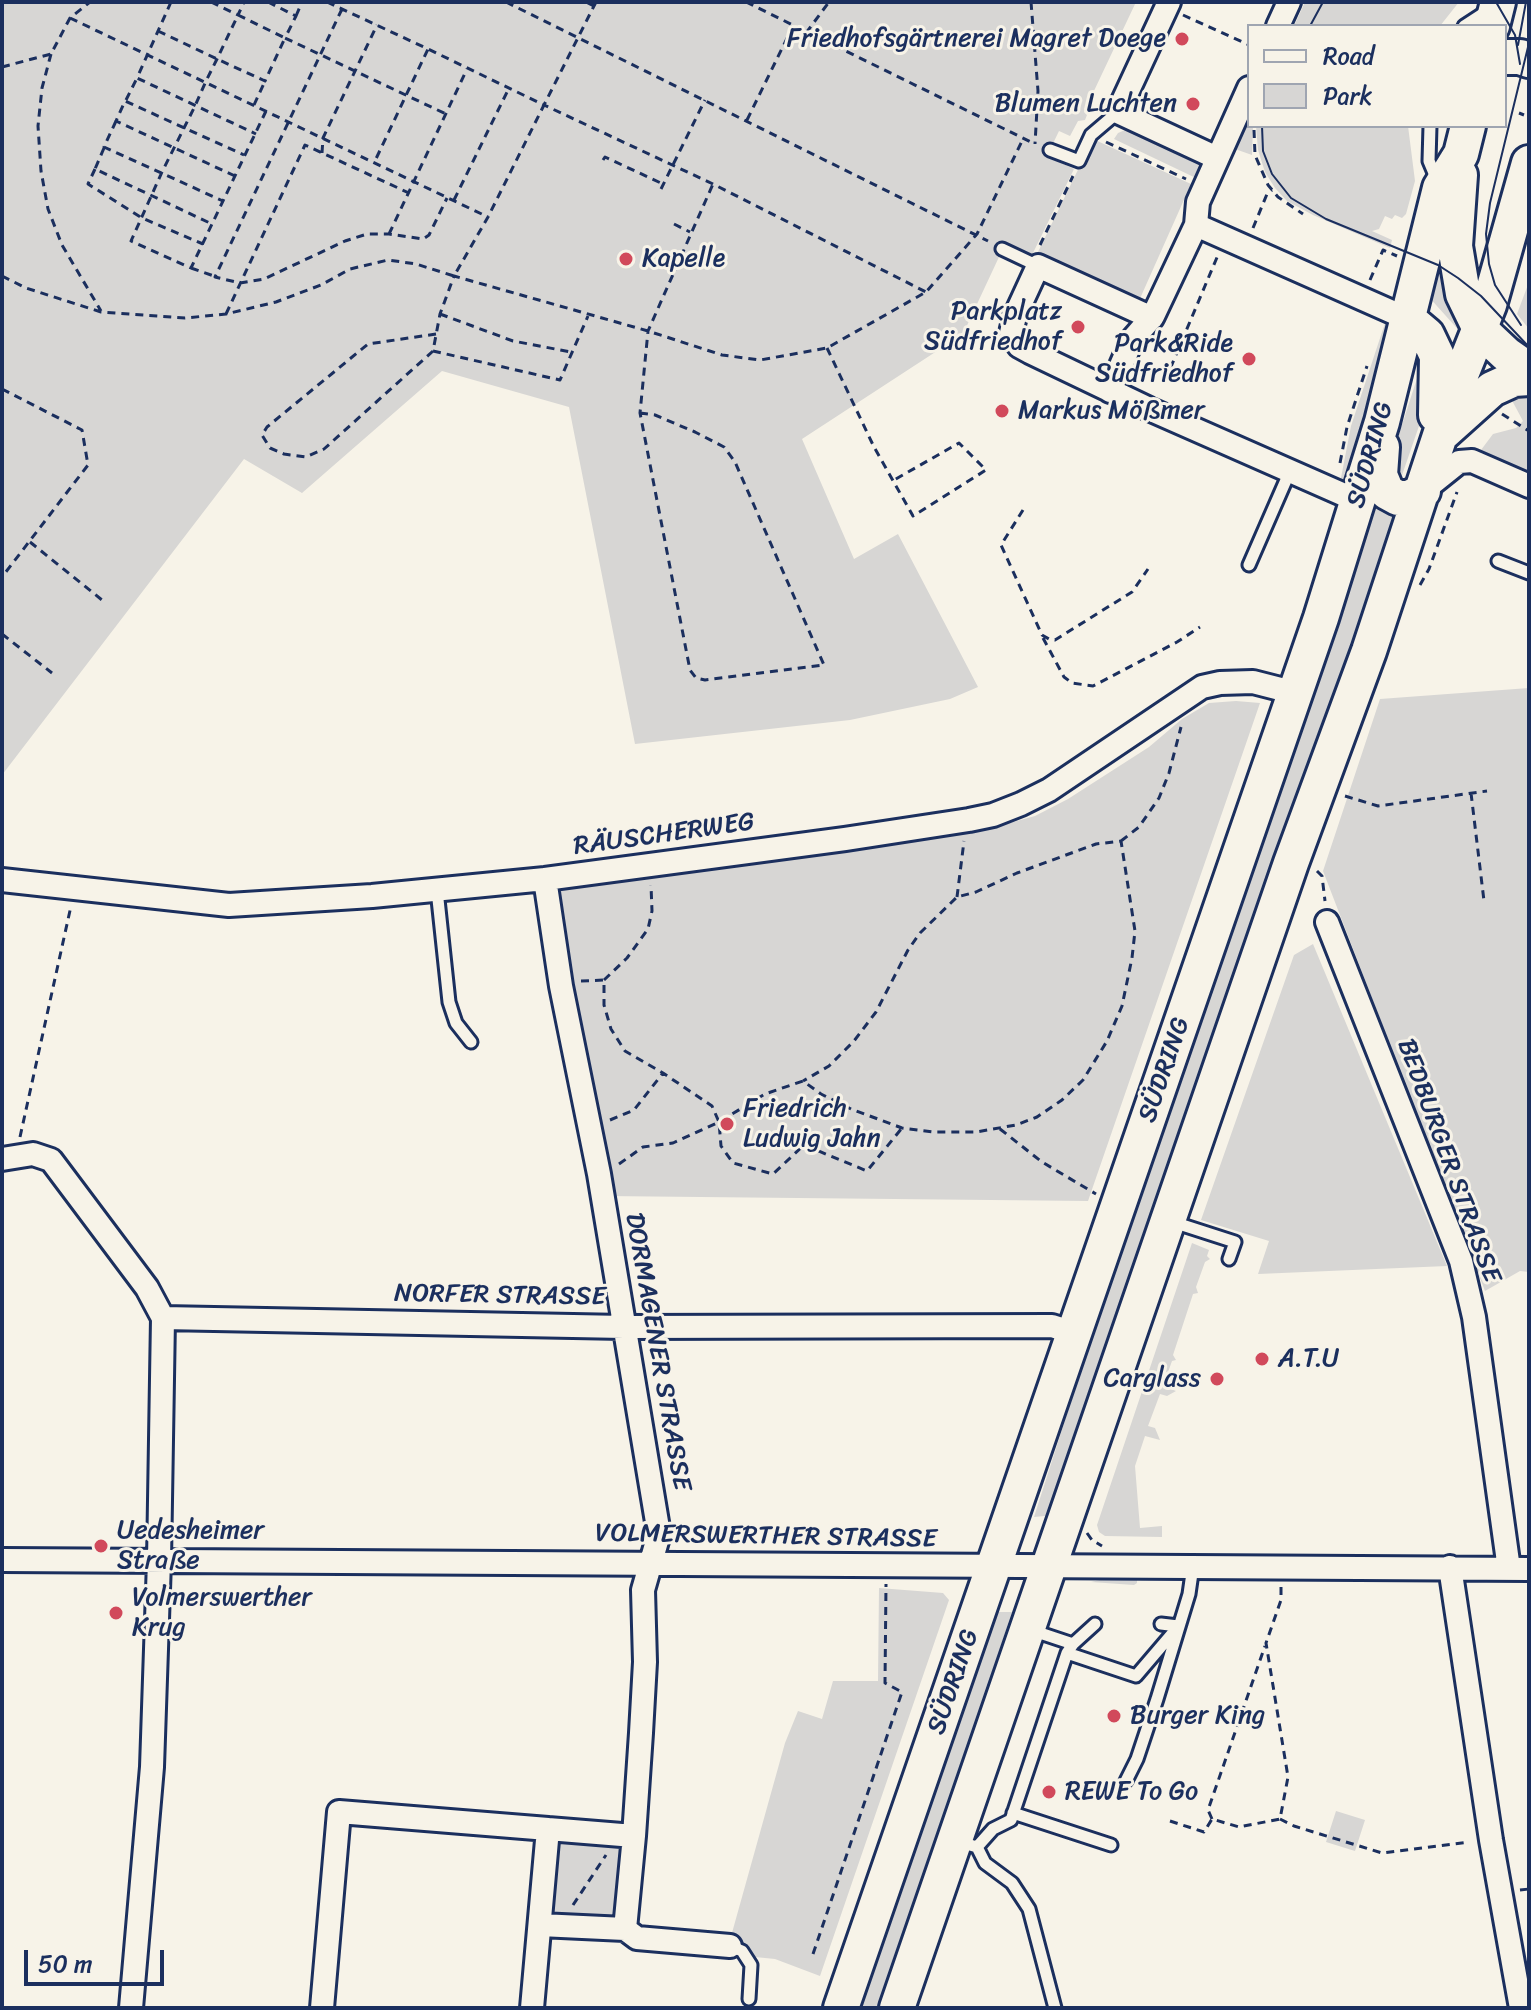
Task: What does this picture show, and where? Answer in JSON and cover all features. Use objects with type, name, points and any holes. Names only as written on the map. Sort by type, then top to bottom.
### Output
[{"type":"main road","points":[[1507,57],[1529,60]]},
{"type":"main road","points":[[1464,140],[1455,246],[1463,294],[1479,327],[1496,346],[1529,370]]},
{"type":"main road","name":"SÜDRING","points":[[841,2008],[1296,693],[1382,422],[1440,188],[1464,140]]},
{"type":"main road","name":"SÜDRING","points":[[897,2008],[966,1844],[1027,1629],[1440,435],[1495,285],[1529,163]]},
{"type":"main road","points":[[1408,319],[1427,335],[1437,356],[1435,407],[1440,435]]},
{"type":"main road","points":[[1440,435],[1492,389],[1514,379],[1529,378]]},
{"type":"main road","points":[[1382,422],[1380,475],[1387,492],[1398,498],[1409,498],[1423,491]]},
{"type":"main road","points":[[1028,1471],[1034,1496],[1022,1542],[1031,1556],[1051,1566]]},
{"type":"main road","points":[[994,1567],[1018,1581],[1022,1592],[1004,1647],[1011,1677]]},
{"type":"street","points":[[1279,24],[1289,2]]},
{"type":"street","points":[[1168,5],[1118,112],[1217,158]]},
{"type":"street","points":[[1110,391],[1132,340],[1152,318],[1196,225],[1198,202],[1247,92]]},
{"type":"street","points":[[1196,225],[1408,319]]},
{"type":"street","points":[[1152,318],[1034,264],[1011,333],[1014,341],[1030,352],[1110,391],[1358,501]]},
{"type":"street","points":[[1423,491],[1459,462],[1472,461],[1529,486]]},
{"type":"street","name":"RÄUSCHERWEG","points":[[2,880],[229,905],[545,879],[969,820],[993,815],[1049,790],[1202,687],[1253,682],[1296,693]]},
{"type":"street","name":"DORMAGENER STRASSE","points":[[545,879],[561,986],[599,1174],[659,1534],[643,1590],[645,1662],[627,1835],[625,1929]]},
{"type":"street","name":"BEDBURGER STRASSE","points":[[1327,922],[1461,1261],[1474,1317],[1519,1569]]},
{"type":"street","points":[[9,1158],[33,1154],[51,1160],[147,1288],[163,1318],[152,1767],[131,2008]]},
{"type":"street","name":"NORFER STRASSE","points":[[163,1318],[624,1327],[1052,1326],[1074,1333]]},
{"type":"street","name":"VOLMERSWERTHER STRASSE","points":[[2,1560],[1519,1569]]},
{"type":"street","points":[[1450,1567],[1491,1840],[1521,2008]]},
{"type":"street","points":[[322,2008],[339,1812],[627,1835]]},
{"type":"street","points":[[532,2008],[550,1925],[548,1829]]},
{"type":"street","points":[[550,1925],[625,1929],[637,1938],[730,1946]]},
{"type":"lane","points":[[1468,24],[1496,11]]},
{"type":"lane","points":[[1050,150],[1079,161],[1091,135],[1118,112]]},
{"type":"lane","points":[[1430,128],[1429,161],[1440,188]]},
{"type":"lane","points":[[1002,249],[1034,264]]},
{"type":"lane","points":[[1249,565],[1290,471]]},
{"type":"lane","points":[[1498,561],[1529,573]]},
{"type":"lane","points":[[437,890],[449,1002],[456,1023],[471,1042]]},
{"type":"lane","points":[[1169,1221],[1235,1242],[1229,1259]]},
{"type":"lane","points":[[1126,1781],[1137,1759],[1157,1699],[1189,1594],[1193,1566]]},
{"type":"lane","points":[[1055,2008],[1029,1909],[1012,1883],[966,1844],[1011,1820],[1070,1648],[1095,1624]]},
{"type":"lane","points":[[1161,1624],[1178,1626]]},
{"type":"lane","points":[[1027,1629],[1136,1676],[1178,1626]]},
{"type":"lane","points":[[1013,1813],[1108,1844],[1109,1830]]},
{"type":"lane","points":[[730,1946],[742,1951],[751,1965],[749,1999]]},
{"type":"path","points":[[90,2],[70,18],[51,54],[42,88],[38,126],[41,171],[48,209],[62,245],[101,312]]},
{"type":"path","points":[[171,2],[88,184],[142,218],[203,244]]},
{"type":"path","points":[[211,2],[446,114]]},
{"type":"path","points":[[244,2],[131,241],[191,268],[240,283],[264,279],[367,234],[423,239],[429,235],[447,198]]},
{"type":"path","points":[[268,2],[296,16]]},
{"type":"path","points":[[254,105],[302,2]]},
{"type":"path","points":[[327,2],[713,184],[926,292]]},
{"type":"path","points":[[506,2],[1002,249]]},
{"type":"path","points":[[436,334],[368,344],[267,427],[262,435],[270,448],[284,454],[306,457],[324,449],[433,351],[440,314],[454,276],[488,217],[595,4],[586,2]]},
{"type":"path","points":[[746,2],[1050,150]]},
{"type":"path","points":[[806,33],[829,2]]},
{"type":"path","points":[[1031,2],[1038,91],[1035,144]]},
{"type":"path","points":[[1168,5],[1247,44]]},
{"type":"path","points":[[215,277],[342,9]]},
{"type":"path","points":[[70,18],[488,217]]},
{"type":"path","points":[[322,153],[323,138],[377,25]]},
{"type":"path","points":[[746,121],[793,26]]},
{"type":"path","points":[[158,31],[265,81]]},
{"type":"path","points":[[374,163],[428,49]]},
{"type":"path","points":[[2,67],[51,54]]},
{"type":"path","points":[[389,234],[467,69]]},
{"type":"path","points":[[137,78],[256,134]]},
{"type":"path","points":[[453,201],[509,88]]},
{"type":"path","points":[[603,160],[605,157],[662,187],[705,100]]},
{"type":"path","points":[[125,101],[245,156]]},
{"type":"path","points":[[191,268],[266,111]]},
{"type":"path","points":[[1519,113],[1524,115]]},
{"type":"path","points":[[116,121],[235,176]]},
{"type":"path","points":[[1254,128],[1255,155],[1272,190],[1303,214]]},
{"type":"path","points":[[1091,135],[1204,188]]},
{"type":"path","points":[[2,276],[26,288],[101,312],[185,318],[226,314],[276,302],[321,285],[350,269],[388,260],[416,264],[722,355],[760,360],[827,348],[926,292],[977,234],[1023,139]]},
{"type":"path","points":[[226,314],[305,145],[409,193]]},
{"type":"path","points":[[104,147],[223,201]]},
{"type":"path","points":[[1034,264],[1079,161]]},
{"type":"path","points":[[95,169],[212,224]]},
{"type":"path","points":[[640,413],[655,415],[695,432],[724,447],[735,462],[824,665],[705,680],[696,678],[690,670],[640,413],[648,331],[713,184]]},
{"type":"path","points":[[1165,381],[1235,243],[1272,190]]},
{"type":"path","points":[[674,224],[690,232]]},
{"type":"path","points":[[1362,298],[1383,250],[1400,257]]},
{"type":"path","points":[[440,314],[513,341],[572,352]]},
{"type":"path","points":[[433,351],[560,380],[589,315]]},
{"type":"path","points":[[827,348],[874,447],[913,516],[986,470],[959,443],[894,480]]},
{"type":"path","points":[[2,389],[82,430],[88,465],[2,577]]},
{"type":"path","points":[[1495,420],[1502,414],[1529,431]]},
{"type":"path","points":[[1023,510],[1001,545],[1042,635],[1064,677],[1072,683],[1093,686],[1200,627]]},
{"type":"path","points":[[30,542],[102,600]]},
{"type":"path","points":[[1042,635],[1055,640],[1132,592],[1148,569]]},
{"type":"path","points":[[2,634],[52,673]]},
{"type":"path","points":[[599,1174],[643,1147],[673,1143],[719,1122],[765,1094],[803,1081],[829,1066],[854,1041],[876,1012],[920,933],[957,897],[1096,844],[1121,841],[1139,827],[1159,798],[1182,725]]},
{"type":"path","points":[[1340,794],[1378,806],[1487,791]]},
{"type":"path","points":[[1471,793],[1484,901]]},
{"type":"path","points":[[957,897],[959,863],[969,820]]},
{"type":"path","points":[[803,1081],[851,1109],[902,1128],[934,1132],[1000,1129],[1037,1117],[1062,1100],[1083,1080],[1107,1041],[1122,1006],[1135,931],[1121,841]]},
{"type":"path","points":[[561,986],[604,980],[627,958],[648,929],[652,911],[650,865]]},
{"type":"path","points":[[1314,868],[1322,876],[1327,922]]},
{"type":"path","points":[[9,1158],[75,887]]},
{"type":"path","points":[[604,980],[604,1005],[611,1029],[625,1051],[712,1106],[719,1122],[721,1146],[733,1163],[773,1174],[804,1145],[867,1171],[902,1128]]},
{"type":"path","points":[[589,1124],[617,1119],[634,1110],[663,1073]]},
{"type":"path","points":[[1000,1129],[1042,1162],[1099,1196]]},
{"type":"path","points":[[813,1954],[902,1692],[885,1683],[886,1566]]},
{"type":"path","points":[[1282,1567],[1281,1600],[1208,1810],[1212,1819],[1239,1827],[1280,1819],[1382,1853],[1491,1840]]},
{"type":"path","points":[[1266,1643],[1288,1777],[1280,1819]]},
{"type":"path","points":[[1170,1821],[1204,1832],[1212,1819]]},
{"type":"path","points":[[550,1925],[627,1835]]},
{"type":"green space","points":[[2,2],[1136,2],[1084,112],[1087,115],[1085,120],[1078,121],[1070,136],[1059,131],[1047,156],[1074,169],[1032,255],[1006,242],[963,334],[802,439],[854,559],[898,534],[978,687],[950,699],[850,720],[635,744],[569,407],[442,371],[302,493],[244,459],[2,775]]},
{"type":"green space","points":[[1305,2],[1459,2],[1442,24],[1295,24]]},
{"type":"green space","points":[[1247,113],[1247,128],[1253,128],[1252,155],[1235,149],[1229,161],[1226,159]]},
{"type":"green space","points":[[1130,128],[1200,158],[1202,166],[1198,179],[1114,139],[1118,133]]},
{"type":"green space","points":[[1256,128],[1408,128],[1415,181],[1406,214],[1402,218],[1395,215],[1392,219],[1385,216],[1379,229],[1372,231],[1392,240],[1390,248],[1287,201],[1265,172],[1258,150]]},
{"type":"green space","points":[[1093,139],[1191,184],[1138,303],[1036,256]]},
{"type":"green space","points":[[1435,269],[1447,276],[1463,335],[1428,296]]},
{"type":"green space","points":[[1529,282],[1529,329],[1517,314]]},
{"type":"green space","points":[[1386,320],[1389,323],[1366,417],[1347,475],[1340,483],[1351,426]]},
{"type":"green space","points":[[1422,363],[1429,397],[1400,481],[1389,465]]},
{"type":"green space","points":[[1529,390],[1529,478],[1478,454],[1493,434],[1516,428],[1523,421],[1508,393]]},
{"type":"green space","points":[[1377,494],[1400,508],[1055,1515],[1034,1517],[1075,1389],[1089,1331]]},
{"type":"green space","points":[[1529,688],[1529,1272],[1520,1271],[1485,1291],[1323,871],[1380,699]]},
{"type":"green space","points":[[1209,703],[1260,703],[1088,1201],[604,1196],[556,890],[995,827],[1035,816],[1068,799],[1149,747],[1182,719]]},
{"type":"green space","points":[[1327,801],[1330,807],[1189,1216],[1187,1209]]},
{"type":"green space","points":[[1313,944],[1447,1266],[1258,1274],[1269,1241],[1201,1220],[1294,955]]},
{"type":"green space","points":[[1175,1241],[1180,1243],[1086,1513],[1082,1513]]},
{"type":"green space","points":[[1192,1243],[1209,1250],[1207,1256],[1210,1259],[1205,1262],[1196,1287],[1198,1293],[1193,1294],[1173,1355],[1176,1360],[1172,1361],[1163,1386],[1176,1391],[1167,1396],[1160,1394],[1148,1426],[1155,1428],[1160,1440],[1145,1436],[1135,1466],[1140,1528],[1162,1526],[1162,1537],[1105,1536],[1099,1532],[1097,1525]]},
{"type":"green space","points":[[1137,1576],[1134,1585],[1091,1582],[1113,1577]]},
{"type":"green space","points":[[879,1588],[943,1593],[949,1600],[820,1976],[775,1959],[755,1957],[742,1943],[730,1940],[785,1743],[798,1711],[822,1719],[833,1681],[878,1681]]},
{"type":"green space","points":[[992,1612],[1012,1612],[970,1739],[958,1793],[885,2008],[856,2008]]},
{"type":"green space","points":[[1037,1643],[1042,1644],[975,1833],[973,1832]]},
{"type":"green space","points":[[1336,1811],[1365,1820],[1355,1851],[1326,1842]]},
{"type":"green space","points":[[565,1838],[619,1844],[627,1852],[621,1915],[611,1924],[558,1919],[550,1908],[556,1848]]},
{"type":"green space","points":[[961,1865],[966,1866],[917,2008],[912,2008]]},
{"type":"tram line","points":[[1311,24],[1323,2]]},
{"type":"tram line","points":[[1496,2],[1515,35],[1520,64]]},
{"type":"tram line","points":[[1518,45],[1526,2]]},
{"type":"tram line","points":[[1521,325],[1495,285],[1486,234],[1490,203],[1529,43]]},
{"type":"tram line","points":[[1262,128],[1263,151],[1272,174],[1291,198],[1326,219],[1438,265],[1481,296],[1529,347]]},
{"type":"place","name":"Friedhofsgärtnerei Magret Doege","points":[[1182,39]]},
{"type":"place","name":"Blumen Luchten","points":[[1193,104]]},
{"type":"place","name":"Kapelle","points":[[626,259]]},
{"type":"place","name":"Parkplatz Südfriedhof","points":[[1078,327]]},
{"type":"place","name":"Park&Ride Südfriedhof","points":[[1249,359]]},
{"type":"place","name":"Markus Mößmer","points":[[1002,411]]},
{"type":"place","name":"Friedrich Ludwig Jahn","points":[[727,1124]]},
{"type":"place","name":"A.T.U","points":[[1262,1359]]},
{"type":"place","name":"Carglass","points":[[1217,1379]]},
{"type":"place","name":"Uedesheimer Straße","points":[[101,1546]]},
{"type":"place","name":"Volmerswerther Krug","points":[[116,1613]]},
{"type":"place","name":"Burger King","points":[[1114,1716]]},
{"type":"place","name":"REWE To Go","points":[[1049,1792]]}]
